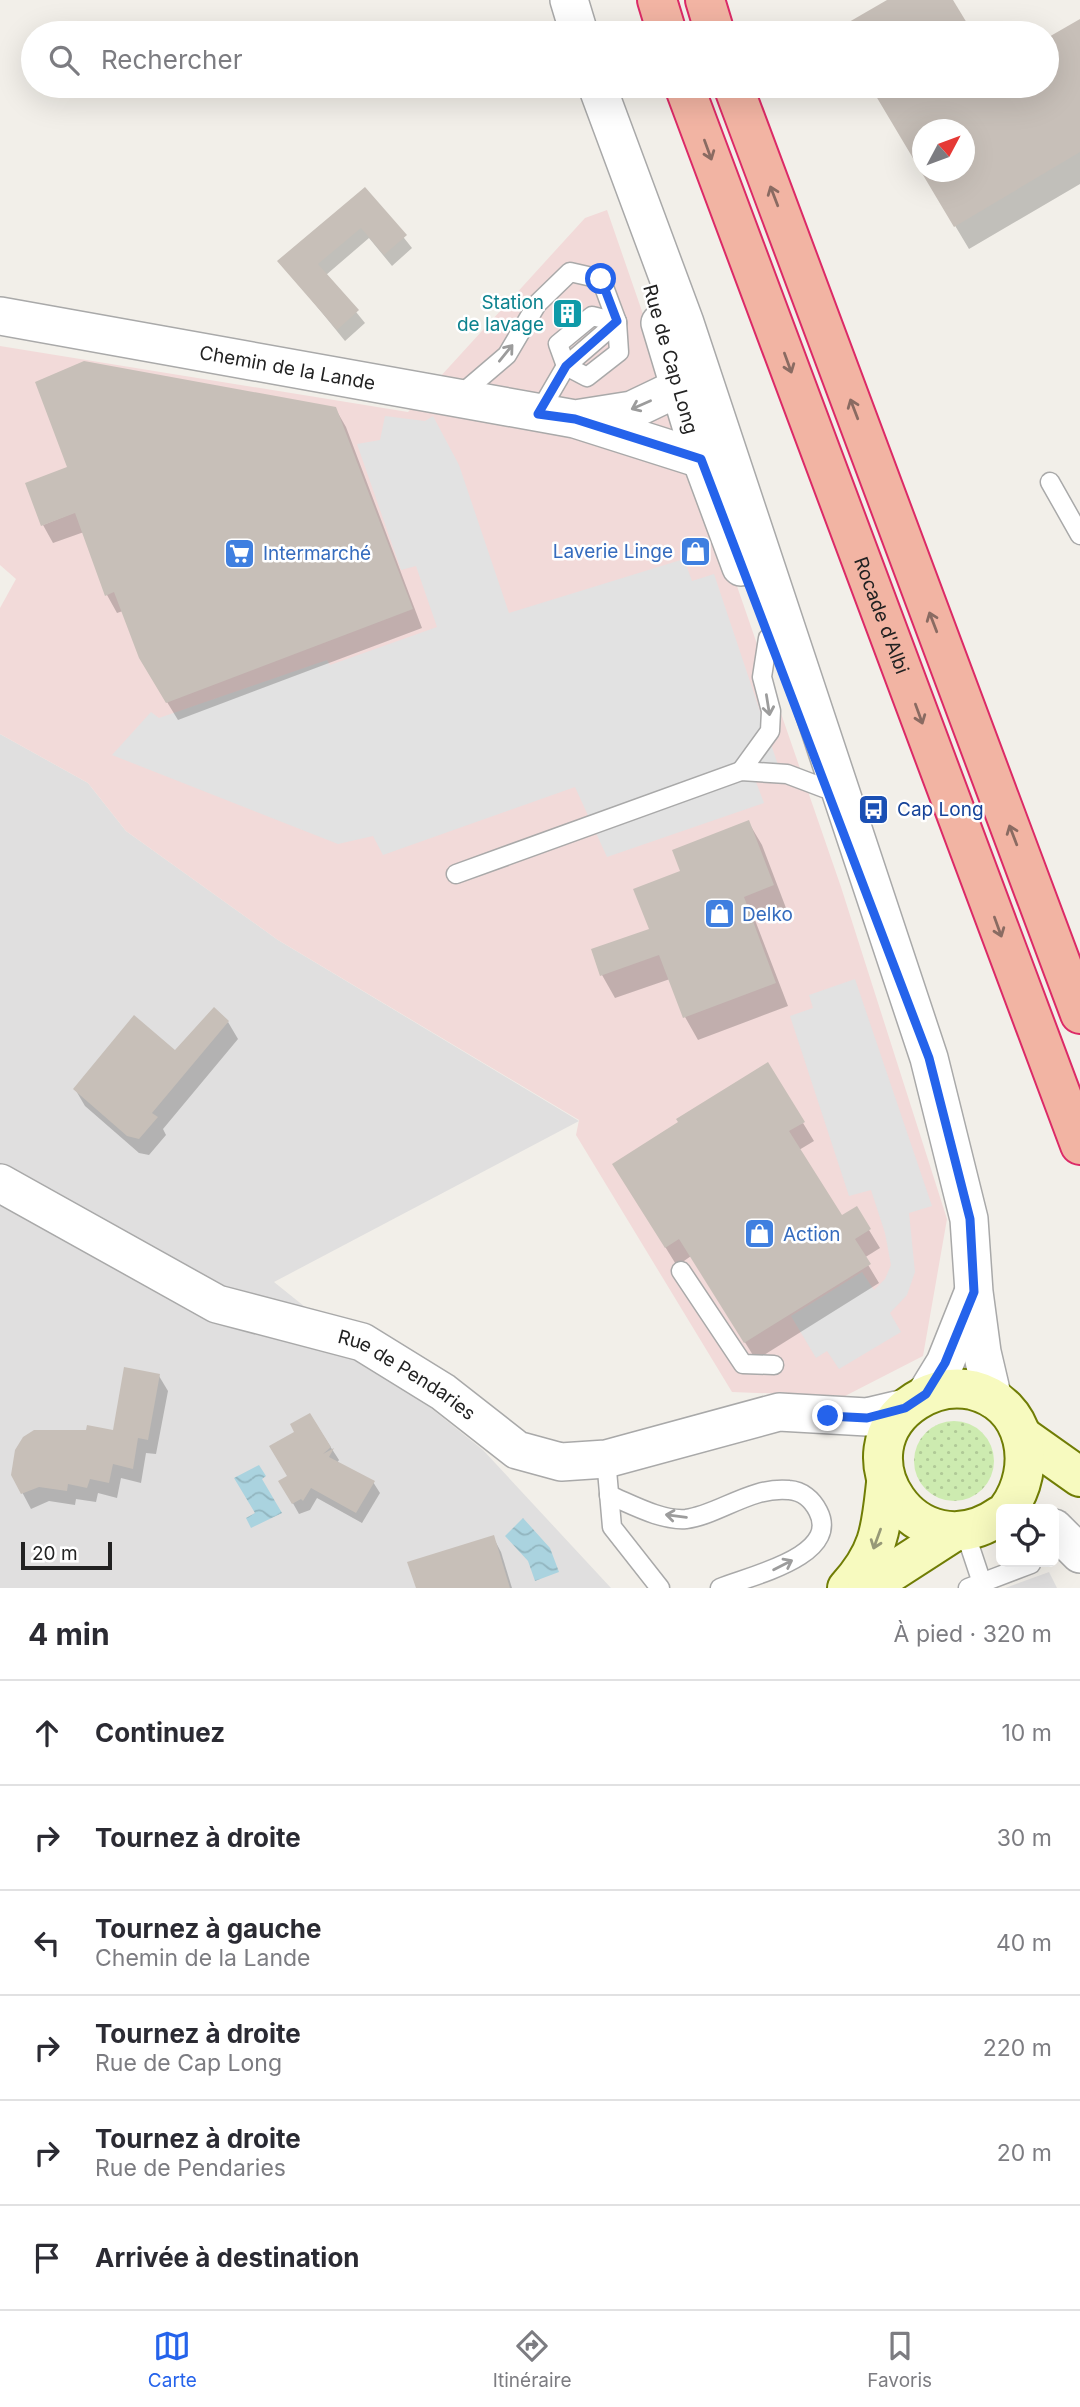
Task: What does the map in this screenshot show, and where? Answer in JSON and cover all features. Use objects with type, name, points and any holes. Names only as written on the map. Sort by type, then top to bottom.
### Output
[{"type":"highway","points":[[657,0],[663,21]]},
{"type":"highway","points":[[705,0],[711,21]]},
{"type":"highway","name":"Rocade d'Albi","points":[[688,98],[1080,1145]]},
{"type":"highway","points":[[737,98],[1080,1014]]},
{"type":"main road","points":[[847,1588],[861,1573],[880,1538],[887,1434],[916,1401],[949,1388],[972,1390],[993,1399],[1011,1415],[1023,1436],[1027,1457],[1004,1504]]},
{"type":"main road","points":[[1023,1436],[1080,1477]]},
{"type":"main road","points":[[885,1474],[901,1508],[923,1526],[996,1514]]},
{"type":"main road","points":[[1028,1504],[1080,1486]]},
{"type":"main road","points":[[867,1588],[996,1516]]},
{"type":"street","points":[[569,0],[575,21]]},
{"type":"street","name":"Rue de Cap Long","points":[[599,98],[678,388]]},
{"type":"street","name":"Rue de Cap Long","points":[[601,98],[685,323],[929,1058],[970,1219],[974,1292],[982,1352],[993,1399]]},
{"type":"street","name":"Chemin de la Lande","points":[[0,316],[705,444]]},
{"type":"street","points":[[685,323],[705,444]]},
{"type":"street","points":[[678,388],[752,554],[777,595]]},
{"type":"street","name":"Chemin de la Lande","points":[[575,419],[632,410],[678,388]]},
{"type":"street","name":"Rue de Cap Long","points":[[705,444],[768,638],[929,1058]]},
{"type":"street","name":"Rue de Pendaries","points":[[0,1183],[217,1304],[362,1342],[443,1392],[517,1450],[561,1462],[606,1459],[779,1412],[867,1418],[916,1401]]},
{"type":"street","name":"Rue de Cap Long","points":[[916,1401],[945,1363],[974,1292]]},
{"type":"street","points":[[828,1416],[885,1474]]},
{"type":"lane","points":[[456,399],[507,355],[537,304],[570,272],[601,279],[617,321],[566,366],[538,414]]},
{"type":"lane","points":[[1050,482],[1080,535]]},
{"type":"lane","points":[[741,772],[770,731],[771,712],[762,677],[768,638]]},
{"type":"lane","points":[[456,874],[741,772],[787,774],[824,788]]},
{"type":"lane","points":[[681,1271],[743,1364],[774,1364]]},
{"type":"lane","points":[[606,1459],[612,1527],[660,1588]]},
{"type":"lane","points":[[609,1495],[653,1513],[685,1519],[746,1496],[787,1489],[802,1493],[812,1502],[820,1514],[821,1527],[807,1548],[791,1562],[720,1588]]},
{"type":"lane","points":[[975,1586],[996,1523]]},
{"type":"lane","points":[[975,1586],[1014,1567]]},
{"type":"shaded area","points":[[607,210],[841,887],[947,1219],[923,1356],[845,1396],[732,1392],[576,1135],[579,1120],[278,940],[126,831],[88,783],[0,734],[0,608],[16,579],[0,565],[0,346],[408,412],[585,218]]},
{"type":"shaded area","points":[[385,416],[425,421],[433,416],[459,465],[509,613],[684,559],[692,581],[714,574],[780,771],[756,782],[764,803],[607,857],[575,787],[383,855],[373,836],[338,844],[112,755],[151,712],[159,718],[327,660],[330,665],[437,627],[416,566],[401,570],[357,444],[380,440]]},
{"type":"shaded area","points":[[0,734],[88,783],[126,831],[278,940],[579,1121],[274,1282],[483,1450],[611,1588],[0,1588]]},
{"type":"shaded area","points":[[855,979],[932,1206],[909,1213],[915,1272],[907,1295],[890,1313],[901,1332],[839,1369],[827,1351],[816,1358],[791,1316],[862,1272],[874,1290],[885,1279],[891,1265],[885,1233],[871,1190],[849,1196],[790,1016],[813,1008],[809,995]]},
{"type":"shaded area","points":[[1049,1572],[1057,1588],[1005,1588]]},
{"type":"green space","points":[[954,1421],[969,1424],[982,1433],[991,1446],[994,1461],[991,1476],[982,1489],[969,1498],[954,1501],[939,1498],[926,1489],[917,1476],[914,1461],[917,1446],[926,1433],[939,1424]]},
{"type":"water","points":[[259,1465],[266,1476],[262,1479],[282,1513],[251,1528],[246,1518],[255,1513],[234,1478]]},
{"type":"water","points":[[523,1518],[550,1548],[559,1572],[535,1581],[528,1561],[505,1536]]},
{"type":"building","points":[[887,0],[953,0],[966,21],[851,21]]},
{"type":"building","points":[[1080,19],[1080,152],[954,227],[927,182],[975,182],[975,119],[912,119],[912,156],[877,98],[1059,98],[1059,31]]},
{"type":"building","points":[[365,187],[407,235],[384,255],[361,228],[318,264],[359,310],[337,330],[277,261]]},
{"type":"building","name":"Intermarché","points":[[84,361],[336,407],[413,609],[166,703],[139,658],[114,592],[105,596],[75,513],[41,526],[25,483],[67,467],[35,382]]},
{"type":"building","points":[[749,820],[774,885],[744,897],[776,983],[683,1018],[659,955],[600,976],[591,949],[649,929],[633,889],[680,871],[672,850]]},
{"type":"building","points":[[214,1007],[229,1021],[152,1113],[158,1117],[139,1139],[127,1136],[73,1089],[134,1015],[175,1050]]},
{"type":"building","name":"Action","points":[[768,1062],[805,1122],[789,1131],[842,1215],[857,1206],[871,1229],[855,1239],[871,1264],[744,1343],[679,1239],[665,1248],[612,1164],[678,1122],[676,1119]]},
{"type":"building","points":[[124,1367],[160,1374],[148,1440],[138,1438],[133,1469],[113,1464],[109,1483],[90,1479],[87,1488],[68,1484],[67,1491],[39,1487],[21,1494],[11,1475],[15,1450],[23,1437],[34,1430],[86,1430],[87,1425],[113,1430]]},
{"type":"building","points":[[310,1413],[331,1447],[323,1454],[334,1448],[329,1457],[375,1481],[356,1513],[311,1488],[303,1501],[301,1499],[292,1504],[278,1481],[287,1476],[269,1446],[294,1432],[290,1424]]},
{"type":"building","points":[[494,1535],[510,1588],[416,1588],[407,1562]]},
{"type":"place","name":"Station de lavage","points":[[567,313]]},
{"type":"place","name":"Laverie Linge","points":[[696,551]]},
{"type":"place","name":"Intermarché","points":[[240,553]]},
{"type":"place","name":"Cap Long","points":[[874,809]]},
{"type":"place","name":"Delko","points":[[719,914]]},
{"type":"place","name":"Action","points":[[760,1234]]},
{"type":"route","points":[[601,279],[617,321],[566,366],[538,414],[575,419],[701,459],[929,1058],[970,1219],[974,1292],[945,1363],[926,1394],[905,1408],[867,1418],[828,1416]]}]
